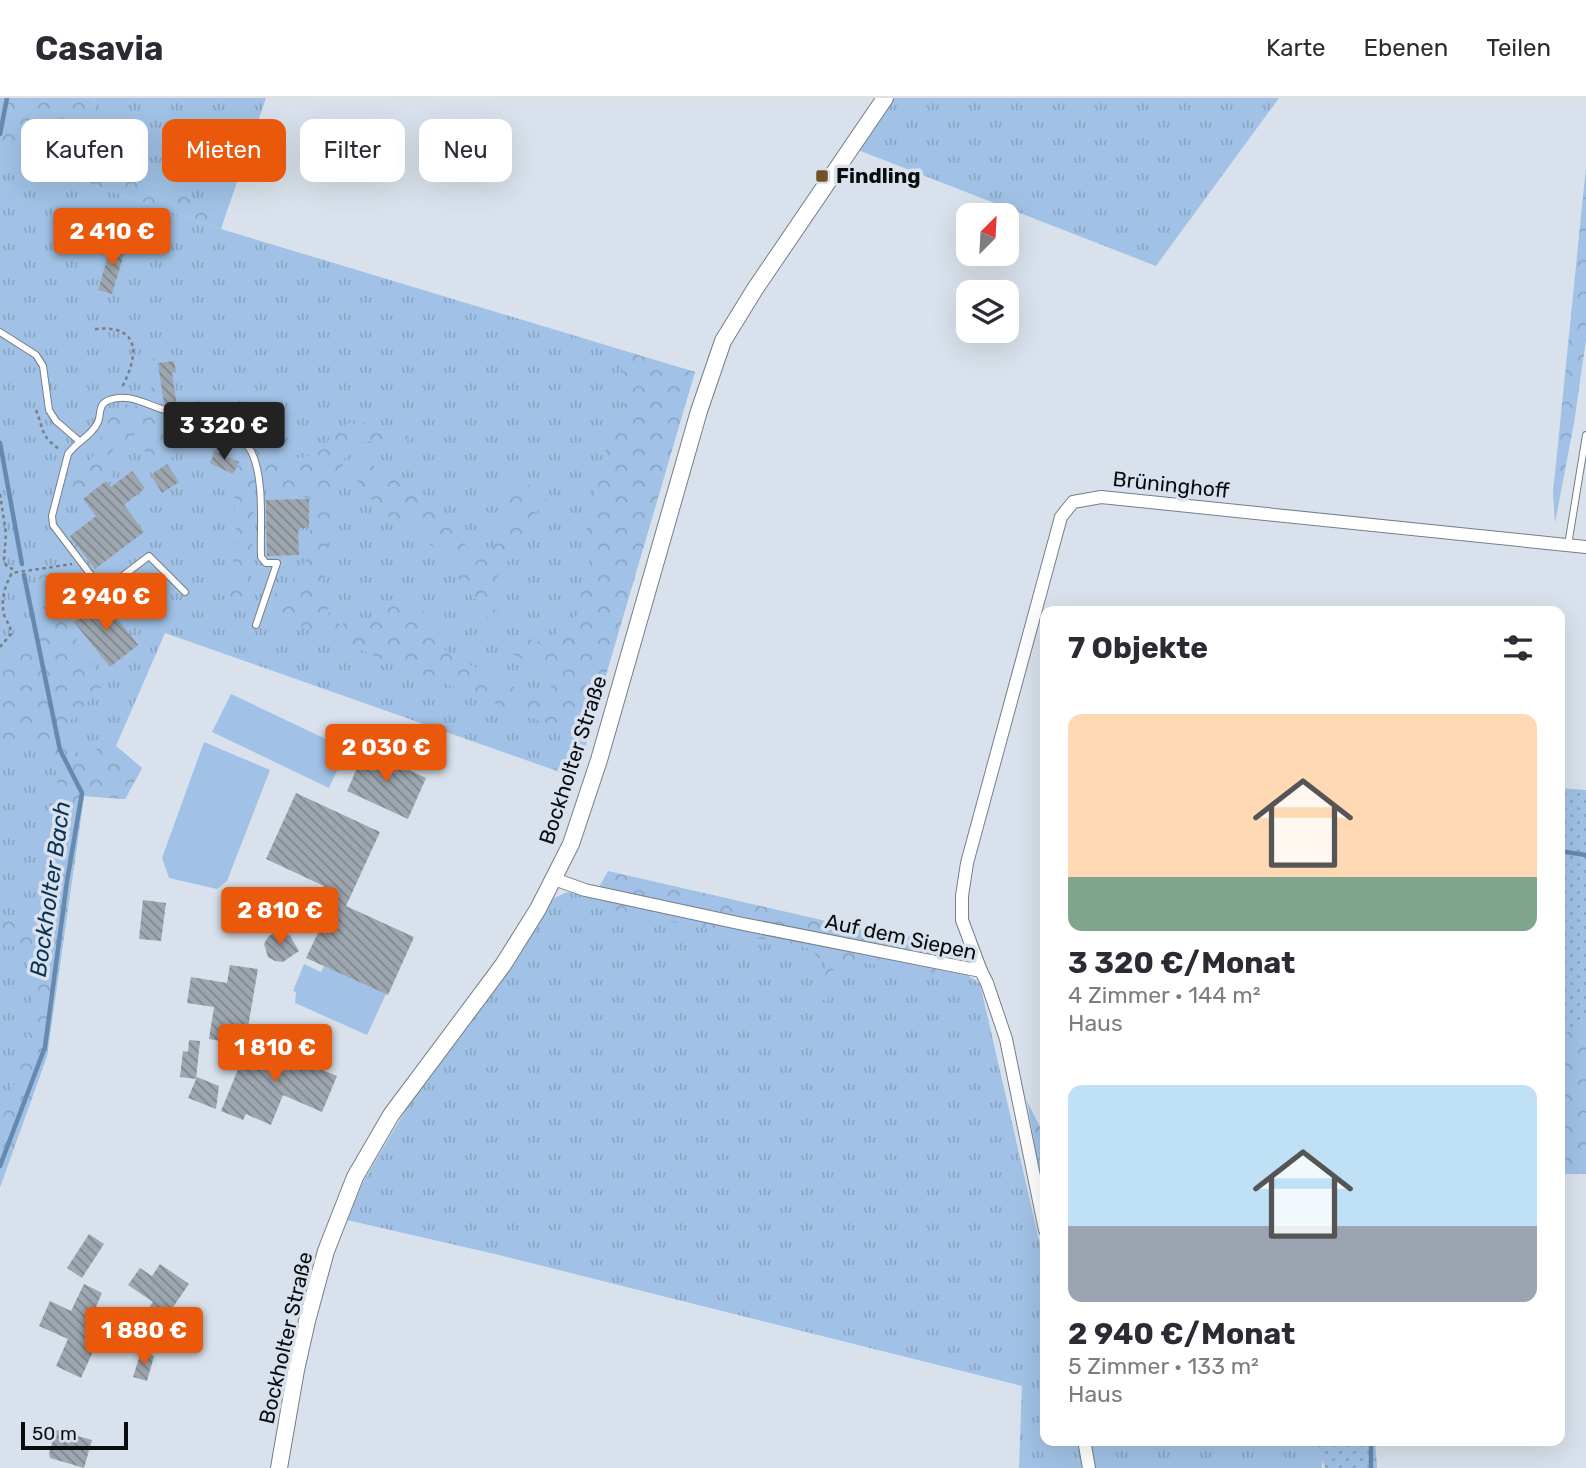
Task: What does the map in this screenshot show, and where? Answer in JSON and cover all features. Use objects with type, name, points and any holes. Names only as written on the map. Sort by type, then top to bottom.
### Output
[{"type":"street","name":"Bockholter Straße","points":[[279,1468],[307,1321],[326,1251],[355,1177],[391,1115],[503,965],[554,879],[571,844],[592,784],[695,424],[723,341],[749,298],[885,98]]},
{"type":"street","name":"Brüninghoff","points":[[981,971],[962,920],[961,896],[967,863],[1061,517],[1073,502],[1101,497],[1586,547]]},
{"type":"street","name":"Auf dem Siepen","points":[[554,879],[584,890],[981,971],[1006,1039],[1040,1206]]},
{"type":"street","points":[[1085,1446],[1089,1468]]},
{"type":"lane","points":[[0,332],[36,355],[43,366],[49,410],[56,421],[78,440]]},
{"type":"lane","points":[[185,592],[149,556],[103,591],[53,525],[52,516],[68,454],[78,440],[89,434],[97,424],[100,407],[106,401],[130,398],[170,412],[186,411],[197,414],[238,436],[251,450],[257,473],[260,505],[261,557],[266,563],[277,563],[256,625]]},
{"type":"lane","points":[[1568,545],[1586,435]]},
{"type":"path","points":[[95,329],[106,328],[123,334],[134,346],[130,371],[115,399]]},
{"type":"path","points":[[36,410],[43,434],[49,443],[68,454]]},
{"type":"path","points":[[0,494],[5,520],[4,559],[7,567],[17,571]]},
{"type":"path","points":[[0,647],[11,634],[11,627],[4,616],[2,597],[12,573],[81,563]]},
{"type":"green space","points":[[0,98],[50,98],[51,119],[21,119],[21,182],[84,182],[221,229],[695,372],[641,545],[577,778],[165,633],[116,746],[142,768],[125,799],[84,796],[47,1056],[0,1187]]},
{"type":"green space","points":[[0,98],[95,98],[92,119],[21,119],[21,166],[0,156]]},
{"type":"green space","points":[[95,98],[266,98],[259,119],[162,119],[162,182],[237,182],[227,211],[146,182],[148,119],[92,119]]},
{"type":"green space","points":[[893,98],[1279,98],[1156,266],[1019,213],[1019,203],[994,203],[858,150]]},
{"type":"green space","points":[[1586,167],[1586,340],[1555,523],[1553,493]]},
{"type":"green space","points":[[84,182],[147,182],[227,211],[221,229]]},
{"type":"green space","points":[[624,351],[695,372],[587,740],[265,612],[276,591],[293,579],[307,558],[313,498],[309,499],[255,480],[251,585],[242,603],[229,601],[236,531],[233,475],[210,463],[212,456],[181,438],[173,457],[147,455],[136,434],[111,452],[111,487],[106,481],[83,499],[68,503],[63,481],[77,461],[86,464],[93,456],[107,420],[123,404],[154,408],[148,360],[155,358],[162,406],[212,424],[284,459],[306,457],[323,449],[335,429],[356,420],[410,437],[401,449],[373,440],[361,443],[344,459],[328,536],[323,584],[329,617],[342,626],[347,614],[363,623],[375,621],[385,606],[399,595],[421,608],[450,655],[531,696],[546,700],[552,673],[512,654],[509,644],[520,634],[536,642],[554,635],[585,608],[575,593],[583,589],[584,574],[590,559],[586,525],[597,501],[593,481],[625,402],[621,378]]},
{"type":"green space","points":[[373,464],[379,478],[395,474],[412,494],[448,519],[471,553],[491,550],[507,526],[510,512],[504,483],[518,476],[547,500],[534,515],[538,529],[521,541],[517,556],[496,567],[498,579],[492,602],[500,616],[490,621],[459,580],[456,559],[430,545],[422,531],[387,517],[377,504],[361,492],[355,472]]},
{"type":"green space","points":[[58,573],[82,611],[68,622],[70,630],[105,683],[69,722],[70,748],[81,764],[85,765],[99,746],[116,746],[142,768],[125,799],[84,796],[47,1056],[0,1187],[0,1127],[28,1037],[39,948],[0,945],[0,915],[43,916],[58,791],[55,757],[35,747],[0,740],[0,665],[44,617],[39,575]]},
{"type":"green space","points":[[231,694],[347,749],[329,788],[212,732]]},
{"type":"green space","points":[[204,742],[270,770],[227,881],[217,889],[169,878],[162,858]]},
{"type":"green space","points":[[1565,788],[1586,790],[1586,1021],[1565,1034]]},
{"type":"green space","points":[[1565,862],[1586,863],[1586,1174],[1565,1174]]},
{"type":"green space","points":[[608,871],[878,933],[943,940],[935,973],[836,959],[827,1002],[819,997],[826,964],[807,948],[610,910],[592,900]]},
{"type":"green space","points":[[567,892],[965,973],[980,984],[1040,1244],[1040,1446],[1323,1446],[1322,1468],[1019,1468],[1022,1386],[499,1255],[347,1220],[363,1182],[411,1101],[510,969],[554,898]]},
{"type":"green space","points":[[304,964],[321,972],[324,966],[386,994],[367,1035],[295,1003],[296,992],[293,991]]},
{"type":"green space","points":[[1027,1101],[1040,1127],[1040,1174]]},
{"type":"green space","points":[[1317,1446],[1375,1446],[1377,1468],[1325,1468]]},
{"type":"building","points":[[112,242],[126,247],[112,294],[98,290]]},
{"type":"building","points":[[174,361],[176,372],[172,373],[177,406],[164,404],[158,363]]},
{"type":"building","points":[[215,451],[239,462],[233,474],[210,463]]},
{"type":"building","points":[[167,464],[179,482],[162,493],[151,475]]},
{"type":"building","points":[[132,471],[145,488],[124,505],[144,532],[95,569],[70,536],[96,516],[83,499],[106,481],[111,487]]},
{"type":"building","points":[[309,499],[309,528],[298,528],[299,555],[267,556],[266,500]]},
{"type":"building","points":[[103,600],[138,645],[110,667],[74,622]]},
{"type":"building","points":[[365,750],[426,778],[408,819],[347,791]]},
{"type":"building","points":[[296,793],[380,832],[346,906],[414,937],[388,995],[306,958],[329,910],[316,904],[324,886],[266,859]]},
{"type":"building","points":[[143,900],[166,903],[161,941],[139,939]]},
{"type":"building","points":[[275,932],[290,936],[299,951],[283,962],[268,957],[264,944]]},
{"type":"building","points":[[230,965],[258,969],[248,1027],[230,1024],[227,1042],[209,1039],[214,1007],[187,1003],[191,977],[227,983]]},
{"type":"building","points":[[189,1040],[200,1041],[196,1079],[180,1077],[183,1051],[188,1052]]},
{"type":"building","points":[[250,1040],[337,1076],[322,1112],[283,1095],[271,1125],[246,1114],[243,1120],[221,1111]]},
{"type":"building","points":[[197,1077],[219,1086],[216,1109],[188,1098]]},
{"type":"building","points":[[89,1234],[104,1244],[82,1278],[67,1268]]},
{"type":"building","points":[[160,1264],[189,1284],[160,1326],[144,1315],[153,1302],[128,1285],[140,1268],[152,1276]]},
{"type":"building","points":[[84,1284],[102,1293],[96,1307],[110,1314],[81,1378],[56,1366],[68,1339],[39,1326],[50,1301],[71,1311]]},
{"type":"building","points":[[141,1352],[154,1356],[147,1381],[133,1377]]},
{"type":"building","points":[[56,1430],[92,1440],[84,1468],[50,1458]]},
{"type":"waterway","name":"Bockholter Bach","points":[[0,134],[7,98]]},
{"type":"waterway","name":"Bockholter Bach","points":[[0,443],[22,564]]},
{"type":"waterway","name":"Bockholter Bach","points":[[0,1166],[45,1047],[67,881],[82,793],[60,750],[24,575]]},
{"type":"waterway","points":[[1565,852],[1586,855]]},
{"type":"waterway","points":[[1371,1446],[1371,1468]]},
{"type":"place","name":"Findling","points":[[822,176]]}]
